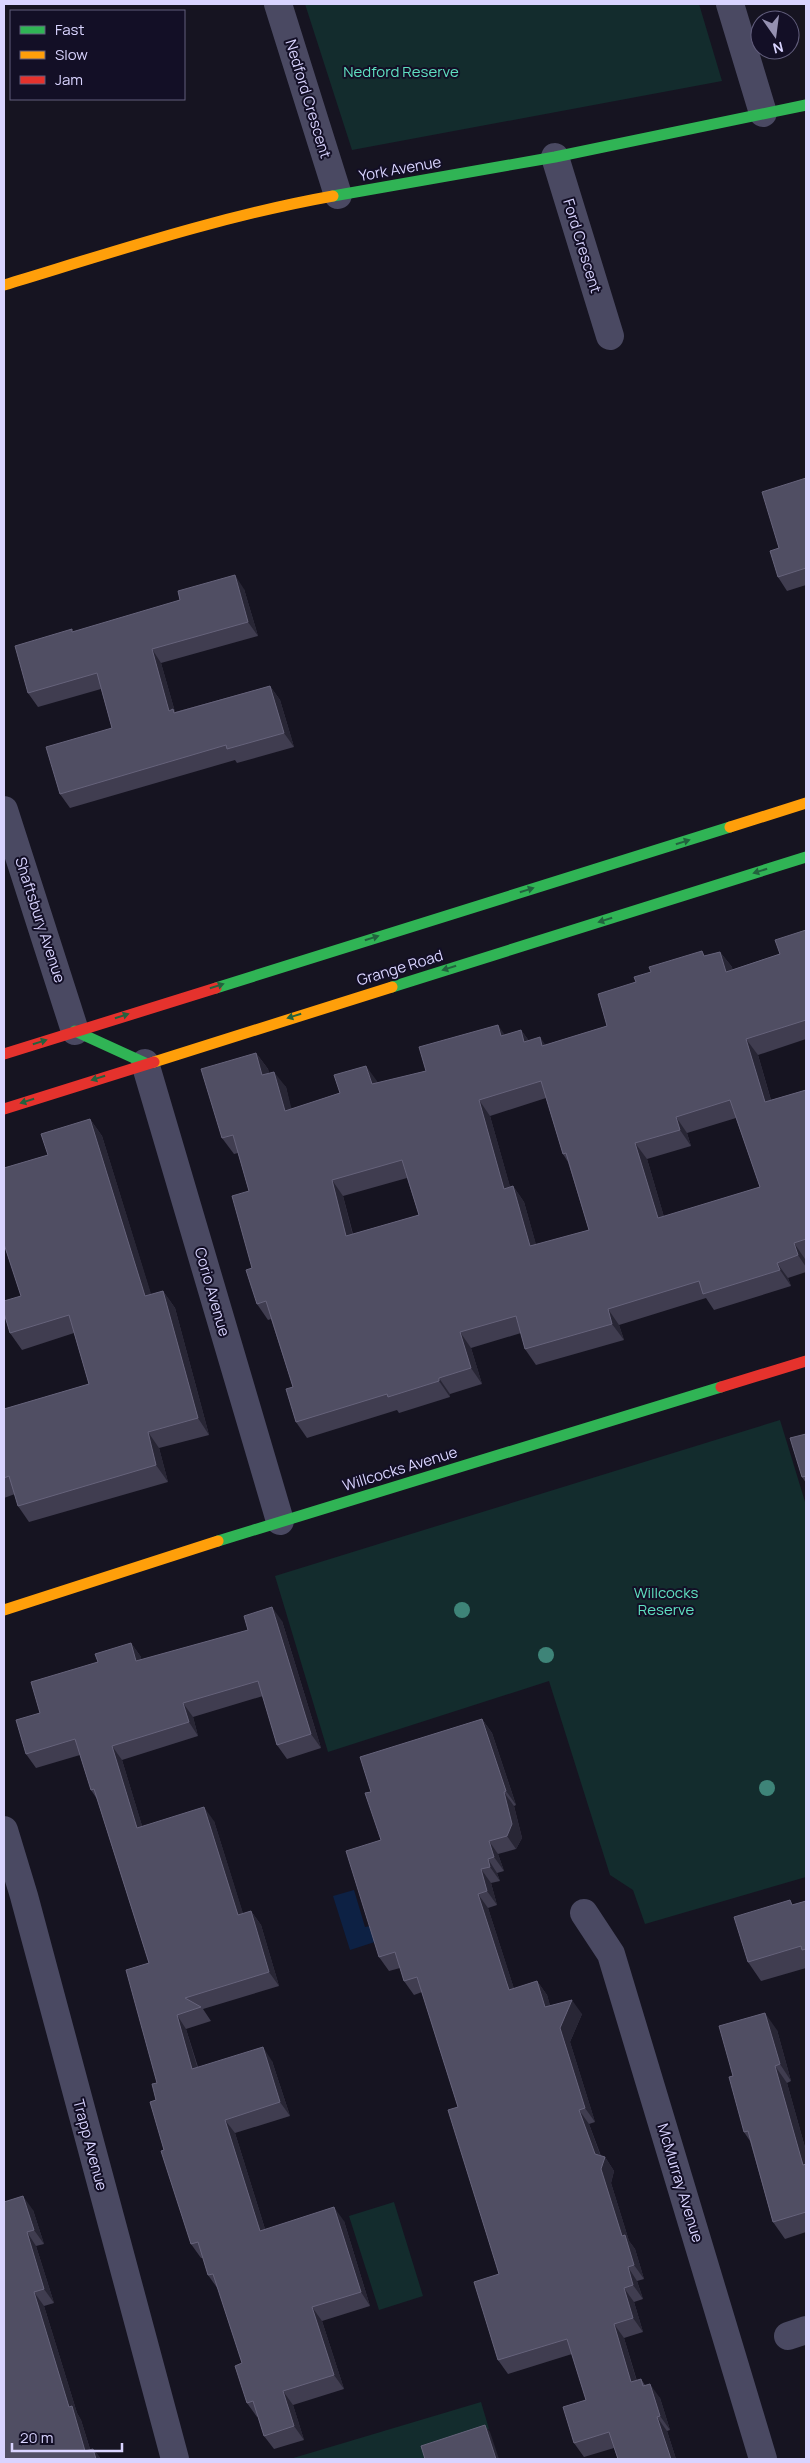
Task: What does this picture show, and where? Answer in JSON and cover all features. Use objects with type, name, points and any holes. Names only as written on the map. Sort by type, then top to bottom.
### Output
[{"type":"main road","name":"York Avenue","points":[[4,284],[196,227],[289,204],[555,157],[806,105]]},
{"type":"main road","points":[[4,1054],[806,803]]},
{"type":"main road","name":"Grange Road","points":[[4,1108],[806,857]]},
{"type":"main road","points":[[75,1031],[145,1063]]},
{"type":"main road","name":"Willcocks Avenue","points":[[4,1610],[280,1521],[806,1361]]},
{"type":"street","name":"Nedford Crescent","points":[[278,4],[338,195]]},
{"type":"street","points":[[730,4],[763,114]]},
{"type":"street","name":"Ford Crescent","points":[[555,157],[610,336]]},
{"type":"street","name":"Shaftsbury Avenue","points":[[4,810],[75,1031]]},
{"type":"street","name":"Corio Avenue","points":[[145,1063],[280,1521]]},
{"type":"street","name":"Trapp Avenue","points":[[4,1830],[26,1905],[175,2459]]},
{"type":"street","name":"McMurray Avenue","points":[[584,1913],[611,1954],[763,2459]]},
{"type":"green space","name":"Nedford Reserve","points":[[305,4],[699,4],[722,81],[352,150]]},
{"type":"green space","name":"Willcocks Reserve","points":[[780,1420],[806,1505],[806,1877],[645,1924],[633,1890],[610,1875],[549,1681],[328,1752],[275,1576]]},
{"type":"green space","points":[[394,2202],[423,2296],[379,2310],[349,2216]]},
{"type":"green space","points":[[481,2402],[489,2429],[422,2449],[425,2459],[290,2459]]},
{"type":"water","points":[[354,1890],[365,1927],[376,1925],[381,1940],[350,1950],[333,1896]]},
{"type":"building","points":[[806,478],[806,568],[778,577],[770,551],[779,548],[762,492]]},
{"type":"building","points":[[235,575],[248,622],[152,649],[169,711],[173,709],[174,713],[270,686],[284,733],[227,749],[226,745],[60,794],[46,747],[112,728],[97,673],[28,693],[15,646],[72,629],[72,632],[180,600],[178,591]]},
{"type":"building","points":[[806,930],[806,1020],[746,1039],[765,1102],[806,1090],[806,1239],[794,1243],[798,1255],[777,1263],[780,1270],[703,1294],[699,1281],[608,1309],[612,1324],[525,1349],[516,1316],[460,1332],[471,1368],[439,1378],[439,1381],[388,1397],[387,1394],[296,1422],[286,1389],[293,1387],[266,1301],[257,1304],[246,1270],[252,1268],[232,1196],[249,1191],[233,1135],[222,1138],[201,1069],[256,1053],[262,1075],[274,1072],[285,1111],[340,1093],[334,1075],[366,1066],[372,1084],[426,1071],[419,1047],[498,1025],[501,1036],[521,1030],[524,1042],[540,1037],[542,1046],[607,1026],[598,994],[636,982],[634,977],[651,972],[649,967],[702,951],[704,956],[720,952],[726,972],[780,954],[775,940]],"holes":[[[541,1081],[563,1154],[566,1153],[589,1230],[530,1246],[513,1186],[504,1189],[479,1100]],[[730,1100],[760,1187],[658,1218],[635,1143],[680,1130],[676,1117]],[[402,1160],[419,1215],[346,1236],[332,1180]]]},
{"type":"building","points":[[90,1119],[145,1296],[163,1291],[198,1418],[148,1432],[156,1465],[18,1506],[9,1476],[4,1478],[4,1409],[89,1384],[69,1315],[10,1333],[4,1313],[4,1301],[21,1296],[4,1244],[4,1168],[48,1155],[41,1134]]},
{"type":"building","points":[[806,1434],[806,1476],[802,1477],[790,1438]]},
{"type":"building","points":[[272,1607],[311,1734],[277,1745],[258,1681],[183,1703],[189,1722],[112,1746],[137,1828],[204,1807],[238,1915],[251,1911],[269,1972],[185,1998],[201,2007],[177,2015],[192,2069],[263,2047],[280,2102],[225,2120],[260,2231],[334,2207],[361,2292],[312,2307],[334,2375],[283,2391],[294,2426],[264,2436],[253,2401],[247,2403],[235,2366],[242,2363],[213,2274],[208,2275],[198,2242],[191,2244],[161,2151],[164,2150],[150,2102],[156,2100],[152,2084],[157,2083],[126,1970],[149,1963],[94,1789],[91,1790],[75,1739],[26,1754],[16,1720],[40,1713],[31,1682],[98,1662],[95,1654],[131,1643],[136,1661],[248,1630],[244,1616]]},
{"type":"building","points":[[482,1719],[506,1791],[504,1792],[512,1824],[507,1836],[489,1841],[494,1857],[488,1859],[490,1867],[481,1869],[487,1891],[478,1894],[509,1990],[537,1981],[545,2007],[572,2000],[560,2028],[585,2108],[579,2110],[595,2154],[605,2157],[601,2169],[622,2236],[625,2235],[634,2265],[628,2267],[633,2285],[624,2288],[633,2318],[614,2324],[631,2382],[641,2379],[643,2386],[650,2384],[660,2416],[657,2417],[671,2459],[618,2459],[609,2432],[574,2443],[563,2407],[586,2400],[567,2339],[498,2360],[474,2282],[499,2274],[448,2110],[458,2107],[417,1977],[404,1981],[395,1952],[379,1957],[346,1851],[381,1840],[365,1793],[371,1792],[360,1757]]},
{"type":"building","points":[[790,1900],[792,1905],[806,1901],[806,1949],[802,1950],[801,1946],[748,1962],[734,1917]]},
{"type":"building","points":[[765,2013],[780,2064],[775,2066],[803,2165],[806,2164],[806,2212],[773,2222],[748,2131],[744,2132],[729,2077],[733,2076],[719,2026]]},
{"type":"building","points":[[23,2196],[34,2230],[27,2232],[44,2289],[34,2292],[69,2407],[72,2406],[85,2451],[93,2449],[96,2459],[4,2459],[4,2202]]},
{"type":"building","points":[[485,2425],[496,2459],[425,2459],[421,2446]]},
{"type":"traffic: fast","points":[[333,196],[555,157],[806,105]]},
{"type":"traffic: fast","points":[[216,988],[730,827]]},
{"type":"traffic: fast","points":[[392,987],[806,857]]},
{"type":"traffic: fast","points":[[75,1031],[145,1063]]},
{"type":"traffic: fast","points":[[218,1541],[721,1387]]},
{"type":"traffic: slow","points":[[4,285],[208,224],[333,196]]},
{"type":"traffic: slow","points":[[730,827],[806,803]]},
{"type":"traffic: slow","points":[[154,1062],[392,987]]},
{"type":"traffic: slow","points":[[4,1610],[218,1541]]},
{"type":"traffic: jam","points":[[4,1054],[216,988]]},
{"type":"traffic: jam","points":[[4,1109],[154,1062]]},
{"type":"traffic: jam","points":[[721,1387],[806,1361]]}]
